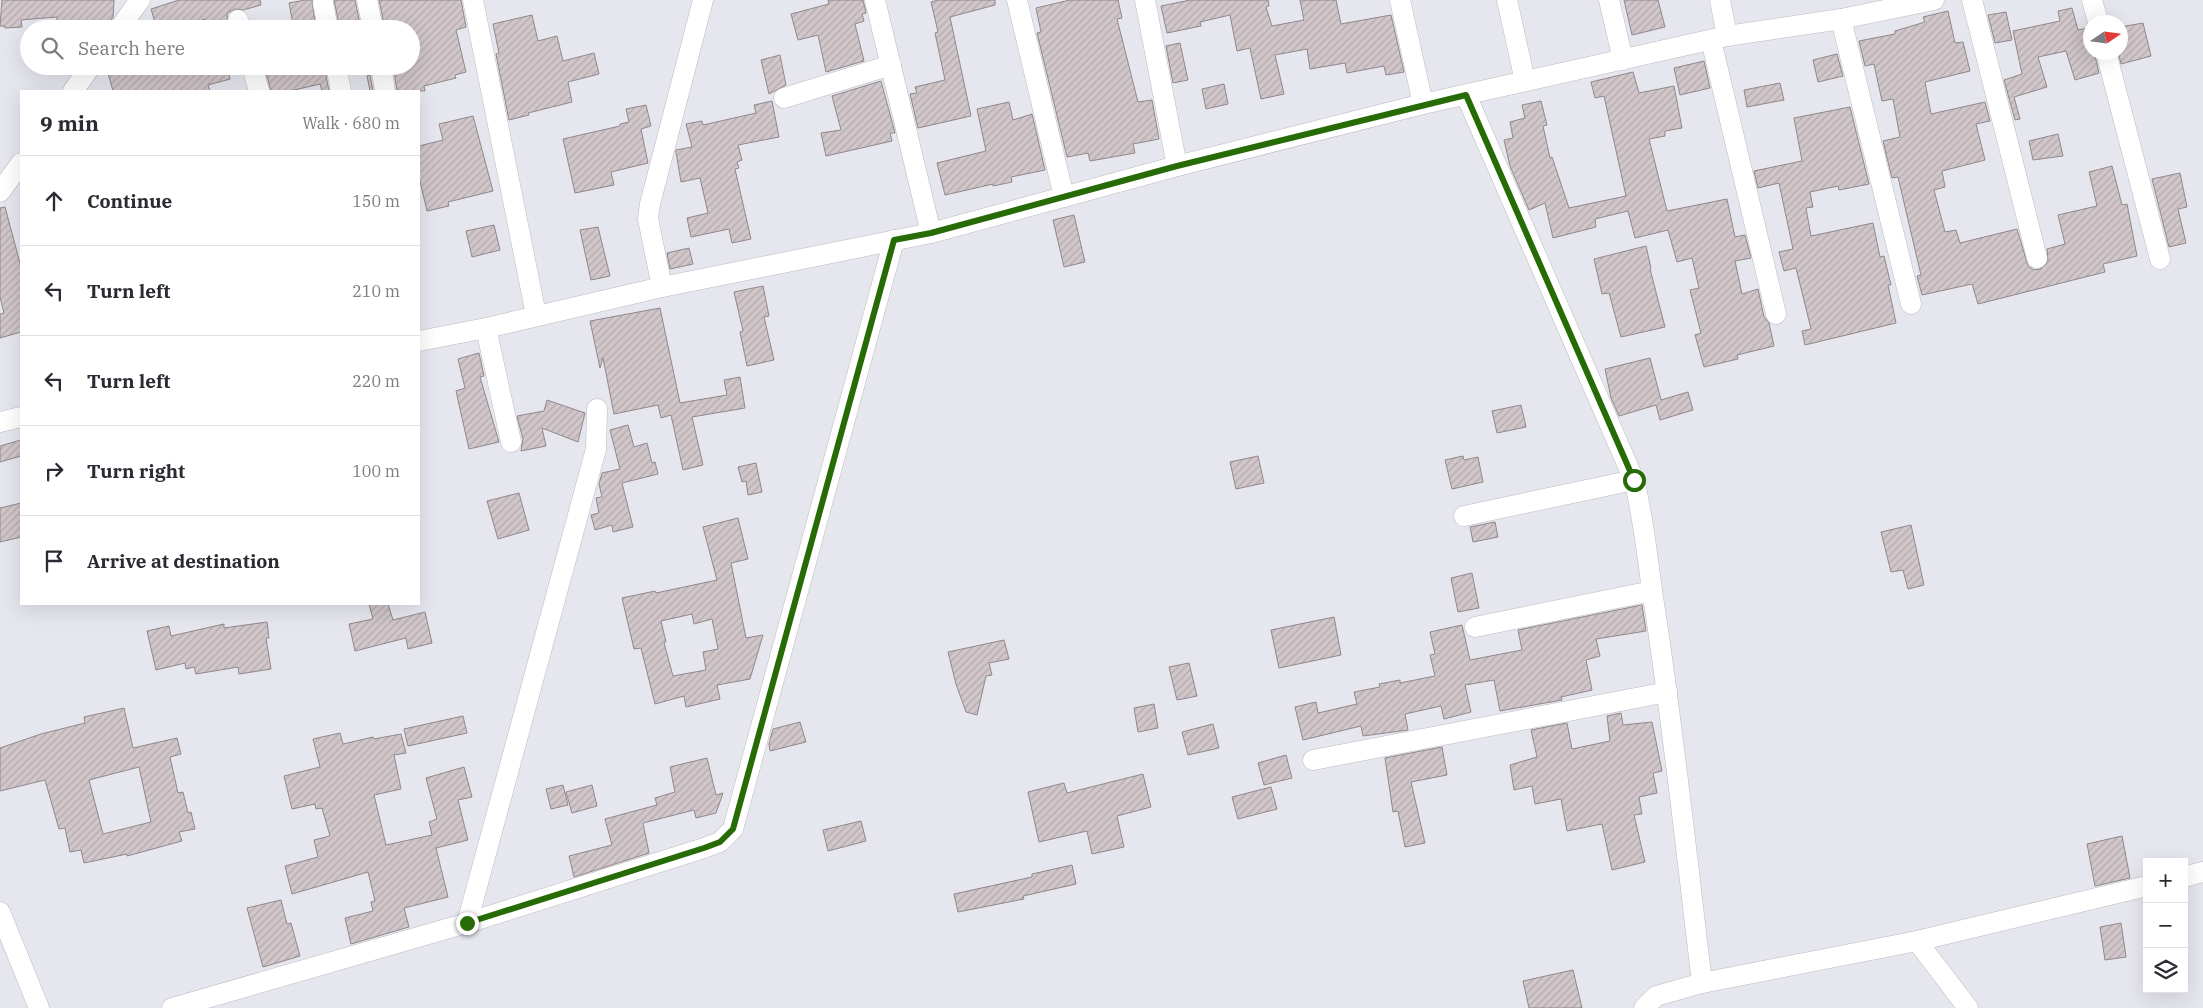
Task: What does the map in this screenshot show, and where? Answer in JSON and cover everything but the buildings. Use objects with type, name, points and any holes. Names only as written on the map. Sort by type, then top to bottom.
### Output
[{"type":"street","points":[[126,20],[140,0]]},
{"type":"street","points":[[368,0],[371,20]]},
{"type":"street","points":[[473,0],[536,315]]},
{"type":"street","points":[[662,287],[648,219],[650,204],[703,0]]},
{"type":"street","points":[[875,0],[931,233]]},
{"type":"street","points":[[1017,0],[1064,197]]},
{"type":"street","points":[[1145,0],[1177,166]]},
{"type":"street","points":[[1400,0],[1423,104]]},
{"type":"street","points":[[1506,0],[1525,81]]},
{"type":"street","points":[[1609,0],[1623,60]]},
{"type":"street","points":[[1720,0],[1719,38],[1776,314]]},
{"type":"street","points":[[420,341],[486,328],[662,287],[931,233],[1177,166],[1423,104],[1525,81],[1719,38],[1841,19],[1934,0]]},
{"type":"street","points":[[1972,0],[2037,258]]},
{"type":"street","points":[[2092,0],[2096,15]]},
{"type":"street","points":[[323,3],[326,20]]},
{"type":"street","points":[[1841,19],[1912,304]]},
{"type":"street","points":[[2108,60],[2160,259]]},
{"type":"street","points":[[784,98],[891,65]]},
{"type":"street","points":[[74,90],[85,75]]},
{"type":"street","points":[[255,75],[259,90]]},
{"type":"street","points":[[338,75],[341,90]]},
{"type":"street","points":[[382,75],[386,90]]},
{"type":"street","points":[[1466,95],[1634,480],[1643,512],[1702,983]]},
{"type":"street","points":[[0,192],[20,164]]},
{"type":"street","points":[[172,1008],[467,923],[704,848],[720,842],[733,829],[894,240]]},
{"type":"street","points":[[486,328],[511,442]]},
{"type":"street","points":[[467,923],[596,448],[597,409]]},
{"type":"street","points":[[0,422],[20,417]]},
{"type":"street","points":[[1464,516],[1634,480]]},
{"type":"street","points":[[1475,627],[1652,591]]},
{"type":"street","points":[[1313,760],[1667,692]]},
{"type":"street","points":[[2188,876],[2203,872]]},
{"type":"street","points":[[1644,1008],[1656,996],[1702,983],[1917,941],[2143,887]]},
{"type":"street","points":[[0,912],[39,1008]]},
{"type":"street","points":[[1917,941],[1968,1008]]},
{"type":"route","points":[[467,923],[704,848],[720,842],[733,829],[894,240],[931,233],[1177,166],[1423,104],[1466,95],[1634,480]]}]
